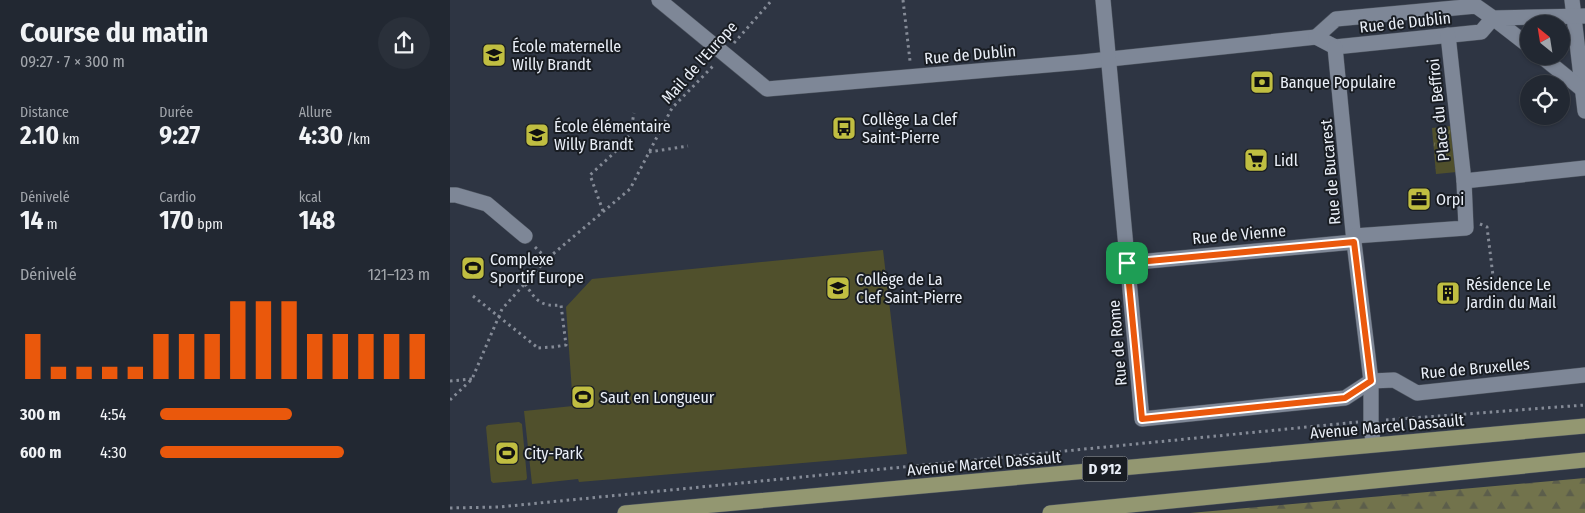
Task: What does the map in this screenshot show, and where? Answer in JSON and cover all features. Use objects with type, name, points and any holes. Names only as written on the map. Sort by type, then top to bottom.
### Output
[{"type":"main road","name":"Avenue Marcel Dassault","points":[[625,513],[1585,426]]},
{"type":"main road","name":"D 912","points":[[1050,513],[1585,460]]},
{"type":"street","name":"Rue de Dublin","points":[[659,0],[767,89],[1109,60],[1316,37],[1336,19],[1473,3],[1493,18],[1481,32],[1335,46]]},
{"type":"street","name":"Rue de Rome","points":[[1103,0],[1142,419],[1345,398],[1371,381]]},
{"type":"street","points":[[1572,0],[1579,17],[1585,111]]},
{"type":"street","points":[[1493,18],[1579,17]]},
{"type":"street","points":[[1493,18],[1520,39]]},
{"type":"street","name":"Place du Beffroi","points":[[1448,35],[1464,181],[1466,217]]},
{"type":"street","points":[[1316,37],[1335,46]]},
{"type":"street","name":"Rue de Bucarest","points":[[1335,46],[1344,122],[1354,239],[1371,381],[1371,421],[1374,444]]},
{"type":"street","points":[[1552,65],[1583,90]]},
{"type":"street","name":"Place du Beffroi","points":[[1464,181],[1585,168]]},
{"type":"street","points":[[450,195],[487,204],[525,236]]},
{"type":"street","points":[[1354,239],[1466,228],[1466,217]]},
{"type":"street","name":"Rue de Vienne","points":[[1127,263],[1354,239]]},
{"type":"street","name":"Rue de Bruxelles","points":[[1371,381],[1394,380],[1417,393],[1585,375]]},
{"type":"path","name":"Mail de l'Europe","points":[[450,400],[472,378],[502,309],[547,259],[630,188],[672,108],[772,0]]},
{"type":"path","points":[[903,0],[912,77]]},
{"type":"path","points":[[603,211],[590,175],[630,135],[634,113]]},
{"type":"path","points":[[649,152],[688,146]]},
{"type":"path","points":[[1466,217],[1487,227],[1493,276]]},
{"type":"path","points":[[473,296],[538,348],[566,345],[561,306],[544,304],[537,301],[525,284]]},
{"type":"path","points":[[450,381],[472,378]]},
{"type":"path","points":[[450,508],[499,507],[1371,421],[1585,405]]},
{"type":"green space","points":[[1462,125],[1467,171],[1436,174],[1432,128]]},
{"type":"green space","points":[[883,250],[907,454],[579,482],[578,479],[532,484],[524,411],[573,406],[566,307],[592,279]]},
{"type":"green space","name":"City-Park","points":[[519,422],[522,424],[527,478],[526,480],[493,483],[491,481],[486,427],[488,425]]},
{"type":"green space","points":[[1585,478],[1585,513],[1190,513]]},
{"type":"place","name":"École maternelle Willy Brandt","points":[[494,55]]},
{"type":"place","name":"Banque Populaire","points":[[1262,82]]},
{"type":"place","name":"Collège La Clef Saint-Pierre","points":[[844,128]]},
{"type":"place","name":"École élémentaire Willy Brandt","points":[[537,135]]},
{"type":"place","name":"Lidl","points":[[1256,160]]},
{"type":"place","name":"Orpi","points":[[1419,199]]},
{"type":"place","name":"Complexe Sportif Europe","points":[[473,268]]},
{"type":"place","name":"Collège de La Clef Saint-Pierre","points":[[838,288]]},
{"type":"place","name":"Résidence Le Jardin du Mail","points":[[1448,293]]},
{"type":"place","name":"Saut en Longueur","points":[[583,397]]},
{"type":"place","name":"City-Park","points":[[507,453]]},
{"type":"route","points":[[1354,242],[1371,381],[1345,398],[1142,419],[1127,263],[1354,242]]}]
